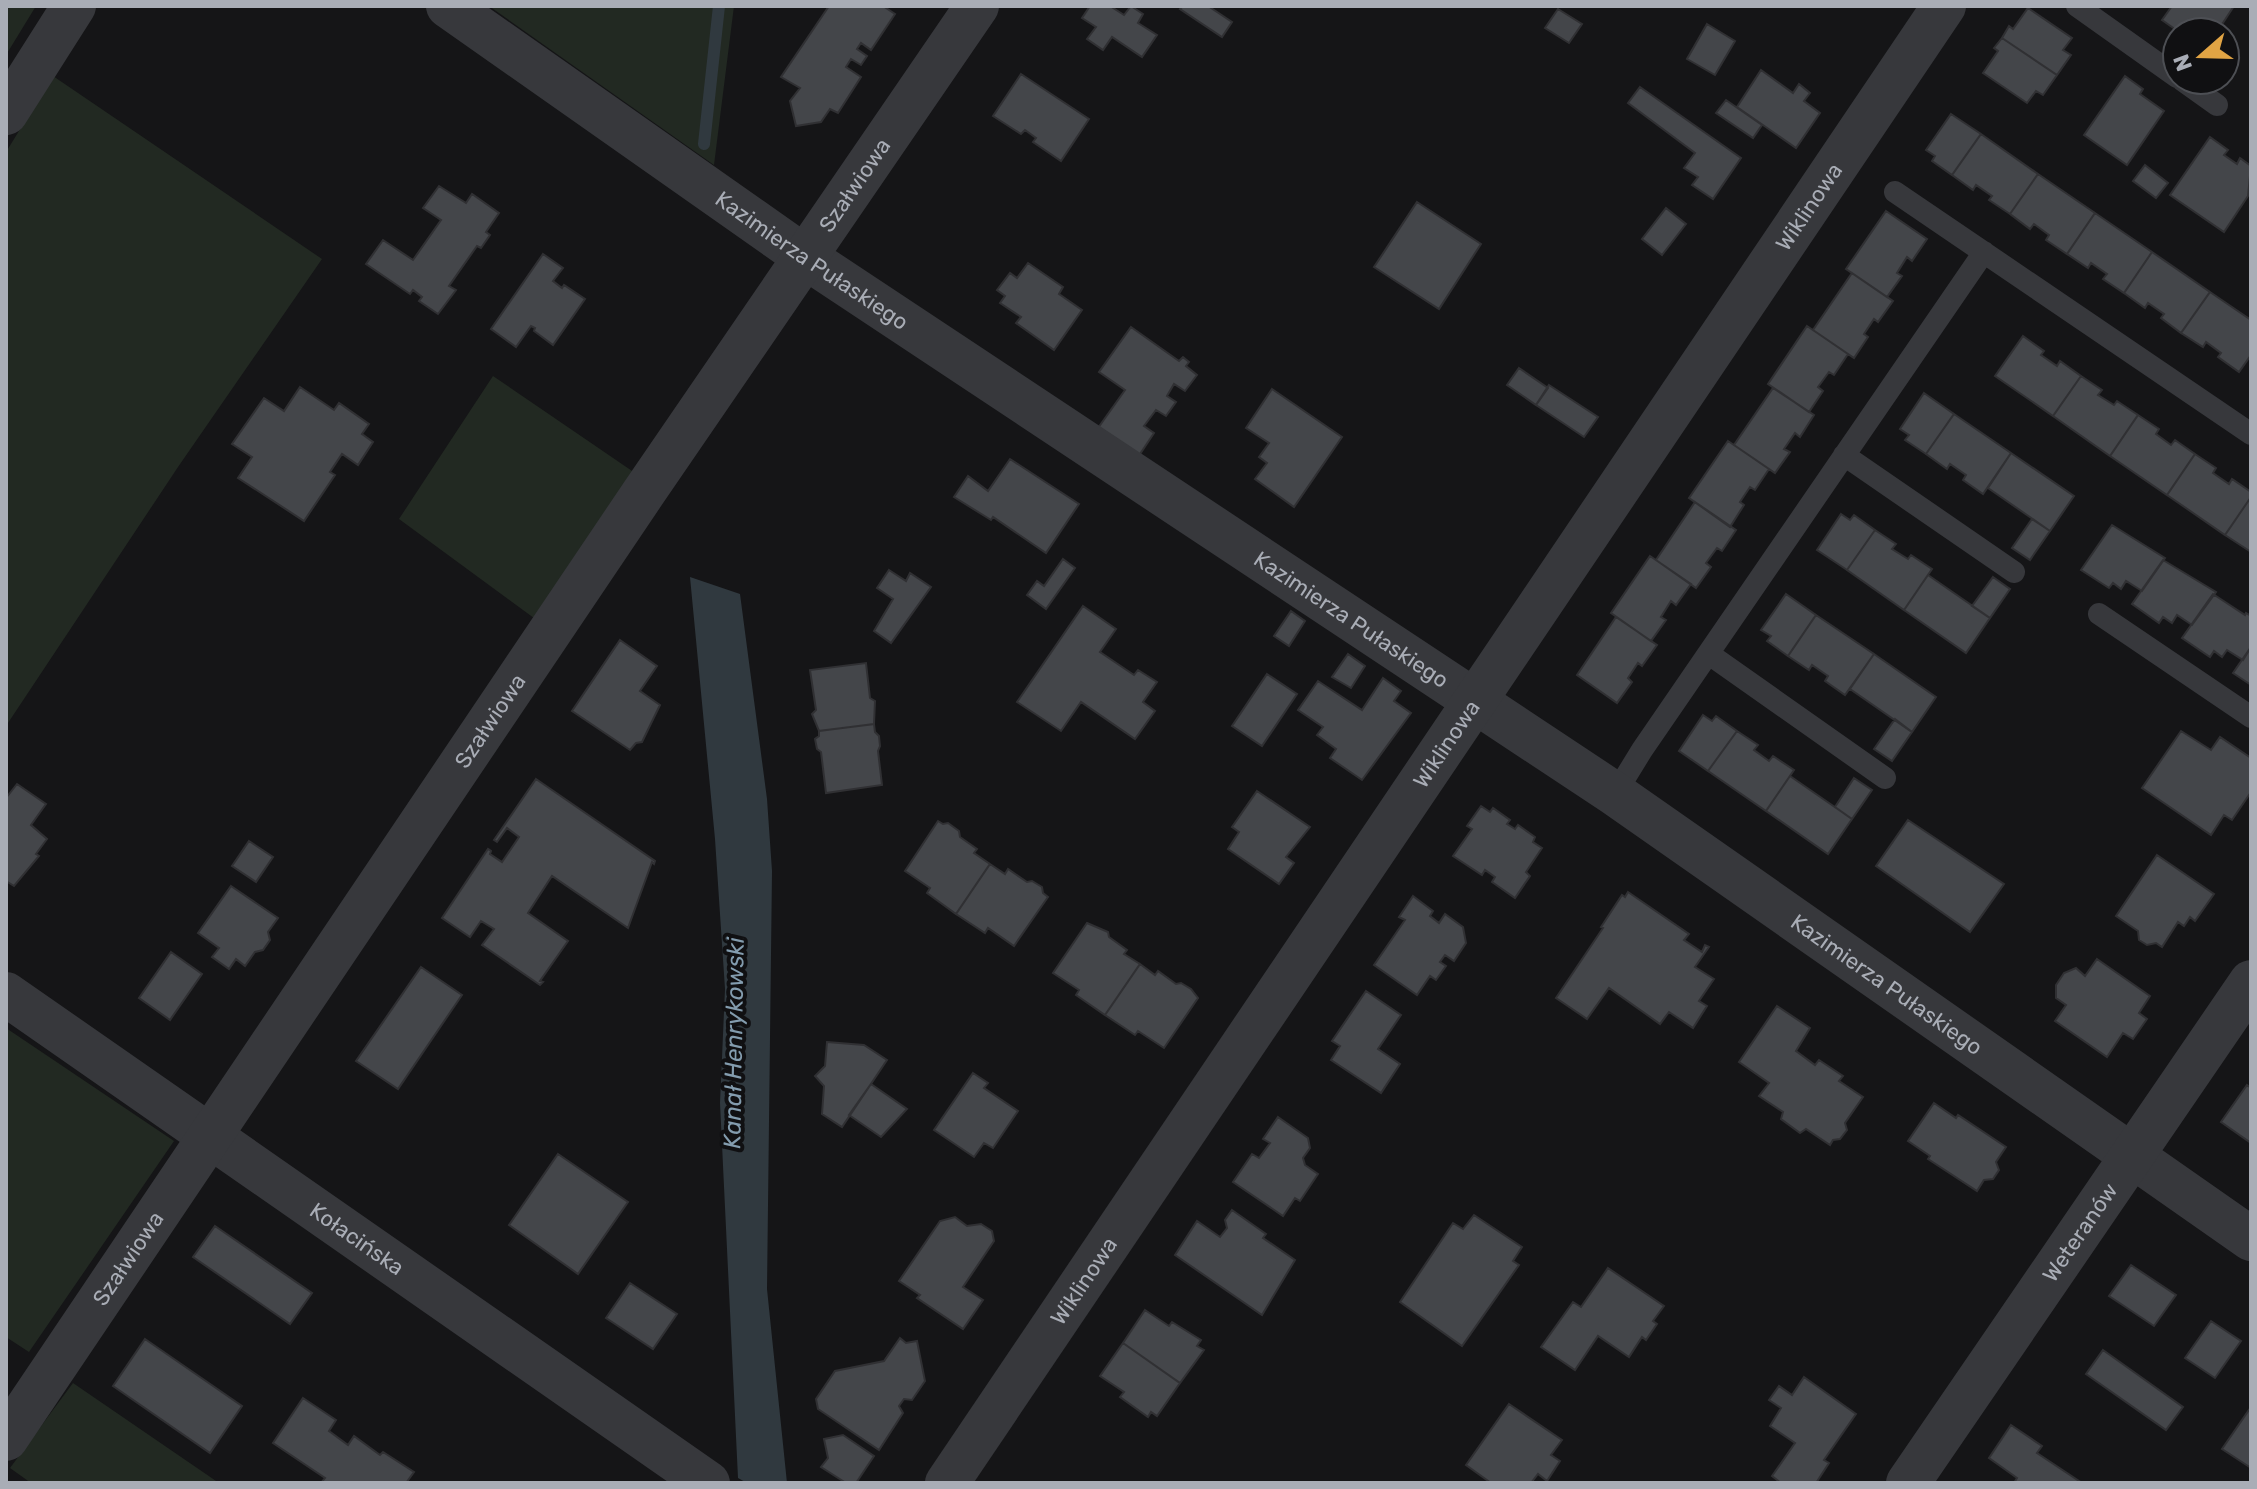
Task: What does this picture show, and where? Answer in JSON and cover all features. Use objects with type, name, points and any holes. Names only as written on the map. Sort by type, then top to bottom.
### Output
[{"type":"street","points":[[6,113],[74,6]]},
{"type":"street","name":"Kazimierza Pułaskiego","points":[[448,6],[805,257],[1615,794],[2251,1239]]},
{"type":"street","name":"Szałwiowa","points":[[6,1439],[977,6]]},
{"type":"street","name":"Wiklinowa","points":[[947,1483],[1944,6]]},
{"type":"street","name":"Weteranów","points":[[1908,1483],[2251,982]]},
{"type":"street","name":"Kołacińska","points":[[6,994],[708,1483]]},
{"type":"lane","points":[[2077,6],[2161,65]]},
{"type":"lane","points":[[2204,96],[2217,105]]},
{"type":"lane","points":[[1895,192],[2251,434]]},
{"type":"lane","points":[[1615,794],[1642,750],[1984,252]]},
{"type":"lane","points":[[1844,455],[2014,572]]},
{"type":"lane","points":[[2099,614],[2251,717]]},
{"type":"lane","points":[[1709,654],[1885,778]]},
{"type":"shaded area","points":[[6,6],[36,6],[6,55]]},
{"type":"shaded area","points":[[489,6],[734,6],[714,165]]},
{"type":"shaded area","points":[[53,76],[322,259],[178,467],[6,726],[6,152]]},
{"type":"shaded area","points":[[493,376],[638,475],[538,621],[399,519]]},
{"type":"shaded area","points":[[6,1028],[174,1141],[29,1352],[6,1337]]},
{"type":"shaded area","points":[[73,1383],[219,1483],[31,1483],[10,1468]]},
{"type":"water","points":[[690,577],[740,594],[767,799],[772,871],[767,1289],[787,1483],[747,1483],[738,1478],[720,1103],[725,989],[715,839]]},
{"type":"building","points":[[829,6],[883,6],[895,14],[871,50],[861,43],[857,49],[867,56],[861,65],[851,59],[846,67],[861,77],[838,113],[830,109],[821,122],[796,126],[790,101],[800,88],[781,77]]},
{"type":"building","points":[[1090,6],[1110,6],[1124,15],[1131,6],[1143,14],[1138,23],[1157,35],[1142,57],[1112,37],[1103,50],[1087,39],[1096,27],[1082,18]]},
{"type":"building","points":[[1183,6],[1208,6],[1232,22],[1222,37],[1180,9]]},
{"type":"building","points":[[2172,6],[2234,6],[2227,16],[2165,16]]},
{"type":"building","points":[[2028,8],[2072,38],[2063,50],[2071,55],[2057,75],[2002,38],[2009,26],[2013,29]]},
{"type":"building","points":[[1558,9],[1582,24],[1569,43],[1545,28]]},
{"type":"building","points":[[1707,24],[1735,41],[1715,75],[1687,59]]},
{"type":"building","points":[[2002,38],[2057,75],[2043,95],[2036,91],[2027,103],[1983,73],[1998,51],[1994,48]]},
{"type":"building","points":[[1761,70],[1793,93],[1799,84],[1810,93],[1804,101],[1820,113],[1796,148],[1737,107]]},
{"type":"building","points":[[1021,74],[1089,119],[1061,161],[1033,142],[1036,138],[1025,130],[1021,134],[993,116]]},
{"type":"building","points":[[2125,76],[2143,89],[2140,94],[2164,111],[2127,165],[2084,135]]},
{"type":"building","points":[[1640,87],[1741,158],[1713,199],[1692,185],[1698,177],[1684,168],[1695,153],[1628,103]]},
{"type":"building","points":[[1726,100],[1762,125],[1753,138],[1716,113]]},
{"type":"building","points":[[1951,114],[1981,134],[1952,175],[1932,161],[1935,156],[1926,150]]},
{"type":"building","points":[[1981,134],[2038,174],[2010,214],[1989,200],[1992,196],[1976,185],[1973,190],[1952,175]]},
{"type":"building","points":[[2210,137],[2228,150],[2224,155],[2237,164],[2240,158],[2251,166],[2248,196],[2224,232],[2170,195]]},
{"type":"building","points":[[2145,165],[2168,183],[2156,198],[2133,181]]},
{"type":"building","points":[[2038,174],[2095,213],[2067,254],[2046,240],[2049,235],[2034,224],[2030,229],[2010,214]]},
{"type":"building","points":[[439,186],[466,203],[472,194],[499,213],[486,232],[490,235],[481,248],[477,246],[449,286],[456,290],[438,314],[419,301],[422,297],[413,290],[410,294],[366,264],[383,240],[413,260],[441,220],[423,208]]},
{"type":"building","points":[[1417,202],[1481,244],[1439,309],[1374,267]]},
{"type":"building","points":[[1666,208],[1686,224],[1662,255],[1642,239]]},
{"type":"building","points":[[1886,211],[1927,239],[1912,261],[1907,257],[1897,273],[1902,276],[1887,297],[1846,269]]},
{"type":"building","points":[[2095,213],[2152,252],[2124,293],[2103,279],[2107,274],[2091,263],[2088,268],[2067,254]]},
{"type":"building","points":[[2152,252],[2210,292],[2181,333],[2161,318],[2164,314],[2148,303],[2145,308],[2124,293]]},
{"type":"building","points":[[543,254],[563,268],[553,281],[585,299],[553,345],[531,326],[516,347],[491,329]]},
{"type":"building","points":[[1028,263],[1063,287],[1059,294],[1082,310],[1054,350],[1016,323],[1021,317],[1000,303],[1005,296],[997,290],[1010,273],[1017,278]]},
{"type":"building","points":[[1852,273],[1893,301],[1878,322],[1874,319],[1864,334],[1868,337],[1854,358],[1813,330]]},
{"type":"building","points":[[2210,292],[2251,320],[2251,355],[2239,372],[2218,357],[2221,353],[2206,342],[2203,347],[2181,333]]},
{"type":"building","points":[[1807,326],[1848,354],[1834,375],[1829,372],[1818,387],[1823,391],[1809,412],[1768,384]]},
{"type":"building","points":[[1131,327],[1179,361],[1183,357],[1189,362],[1186,366],[1197,375],[1185,391],[1174,384],[1167,396],[1176,402],[1166,416],[1156,410],[1144,426],[1154,433],[1138,457],[1098,428],[1125,390],[1099,372]]},
{"type":"building","points":[[2023,336],[2044,351],[2041,355],[2057,366],[2060,361],[2081,376],[2053,416],[1995,376]]},
{"type":"building","points":[[1519,368],[1548,388],[1536,405],[1507,385]]},
{"type":"building","points":[[2081,376],[2102,390],[2098,395],[2114,405],[2117,401],[2138,415],[2110,456],[2053,416]]},
{"type":"building","points":[[1549,385],[1598,417],[1584,437],[1536,405]]},
{"type":"building","points":[[300,387],[334,410],[339,403],[369,424],[362,434],[373,442],[358,465],[342,454],[330,472],[335,475],[304,521],[238,478],[252,457],[232,444],[264,398],[284,411]]},
{"type":"building","points":[[1773,388],[1814,415],[1800,437],[1795,433],[1784,449],[1790,452],[1775,473],[1734,445]]},
{"type":"building","points":[[1272,389],[1342,437],[1294,507],[1255,479],[1267,463],[1259,457],[1269,443],[1246,428]]},
{"type":"building","points":[[1924,393],[1954,414],[1926,454],[1905,440],[1909,435],[1900,429]]},
{"type":"building","points":[[1954,414],[2011,453],[1983,494],[1963,480],[1966,475],[1950,464],[1947,469],[1926,454]]},
{"type":"building","points":[[2138,415],[2159,429],[2156,434],[2171,445],[2175,440],[2195,454],[2167,495],[2110,456]]},
{"type":"building","points":[[1728,441],[1769,469],[1755,490],[1750,487],[1740,502],[1744,505],[1730,527],[1689,498]]},
{"type":"building","points":[[2011,453],[2074,496],[2050,531],[1988,488]]},
{"type":"building","points":[[2195,454],[2216,468],[2213,473],[2229,484],[2232,479],[2251,492],[2251,497],[2225,535],[2167,495]]},
{"type":"building","points":[[1010,459],[1079,504],[1046,553],[993,517],[991,520],[954,497],[968,476],[988,491]]},
{"type":"building","points":[[2251,497],[2251,552],[2225,535]]},
{"type":"building","points":[[1695,502],[1736,530],[1722,551],[1717,548],[1706,563],[1711,567],[1696,588],[1656,560]]},
{"type":"building","points":[[1841,514],[1850,520],[1854,515],[1875,530],[1847,570],[1817,550]]},
{"type":"building","points":[[2032,519],[2050,531],[2030,560],[2012,548]]},
{"type":"building","points":[[2112,525],[2165,558],[2142,591],[2126,581],[2121,589],[2113,583],[2109,588],[2081,570]]},
{"type":"building","points":[[1875,530],[1896,544],[1892,549],[1908,559],[1911,555],[1932,569],[1904,610],[1847,570]]},
{"type":"building","points":[[1650,556],[1691,584],[1676,605],[1671,601],[1661,617],[1666,620],[1651,641],[1611,613]]},
{"type":"building","points":[[1063,559],[1075,568],[1046,609],[1027,595],[1037,581],[1044,586]]},
{"type":"building","points":[[2163,560],[2216,592],[2192,625],[2177,615],[2172,623],[2163,617],[2159,623],[2132,604]]},
{"type":"building","points":[[889,570],[906,581],[910,573],[931,587],[891,643],[874,631],[893,599],[877,588]]},
{"type":"building","points":[[1928,575],[1990,618],[1966,653],[1904,610]]},
{"type":"building","points":[[1993,577],[2010,589],[1990,618],[1972,606]]},
{"type":"building","points":[[1786,594],[1816,615],[1788,656],[1767,641],[1771,636],[1761,630]]},
{"type":"building","points":[[2213,594],[2251,616],[2251,647],[2243,660],[2227,650],[2222,657],[2214,651],[2210,657],[2182,638]]},
{"type":"building","points":[[1083,606],[1116,629],[1100,652],[1134,675],[1138,670],[1157,682],[1143,702],[1155,711],[1135,739],[1081,702],[1061,731],[1017,702]]},
{"type":"building","points":[[1291,611],[1305,621],[1289,646],[1274,636]]},
{"type":"building","points":[[1816,615],[1874,654],[1845,695],[1825,681],[1828,676],[1812,665],[1809,670],[1788,656]]},
{"type":"building","points":[[1616,617],[1657,645],[1642,666],[1638,663],[1628,678],[1632,682],[1617,703],[1577,675]]},
{"type":"building","points":[[620,640],[657,666],[640,691],[660,705],[642,742],[636,743],[630,750],[572,711]]},
{"type":"building","points":[[2251,647],[2251,685],[2233,673]]},
{"type":"building","points":[[1348,654],[1365,666],[1351,688],[1332,677]]},
{"type":"building","points":[[1874,654],[1936,697],[1912,732],[1850,689]]},
{"type":"building","points":[[866,663],[870,698],[875,701],[874,724],[819,731],[812,714],[816,710],[810,670]]},
{"type":"building","points":[[1267,674],[1297,694],[1262,746],[1232,726]]},
{"type":"building","points":[[1383,678],[1401,691],[1394,701],[1411,713],[1362,780],[1330,758],[1336,749],[1317,735],[1323,727],[1298,710],[1318,681],[1362,710]]},
{"type":"building","points":[[1703,715],[1712,721],[1716,716],[1737,731],[1708,771],[1679,751]]},
{"type":"building","points":[[1895,719],[1912,732],[1892,761],[1874,749]]},
{"type":"building","points":[[874,724],[879,736],[882,785],[826,793],[821,752],[815,739],[819,731]]},
{"type":"building","points":[[1737,731],[1758,745],[1754,750],[1769,761],[1773,756],[1794,770],[1766,811],[1708,771]]},
{"type":"building","points":[[2181,731],[2211,750],[2220,737],[2251,758],[2251,792],[2232,820],[2224,815],[2211,835],[2142,788]]},
{"type":"building","points":[[1790,776],[1852,819],[1828,854],[1766,811]]},
{"type":"building","points":[[1854,778],[1872,790],[1852,819],[1835,807]]},
{"type":"building","points":[[536,779],[655,861],[654,864],[652,862],[628,928],[552,876],[528,913],[568,941],[540,985],[482,945],[494,929],[481,921],[470,937],[442,918],[488,849],[502,862],[519,837],[507,828],[497,842],[494,840]]},
{"type":"building","points":[[17,784],[46,804],[31,825],[47,839],[36,854],[39,856],[14,886],[6,881],[6,798]]},
{"type":"building","points":[[1257,791],[1310,827],[1286,857],[1294,863],[1279,884],[1228,849],[1239,832],[1232,827]]},
{"type":"building","points":[[1481,806],[1490,812],[1493,808],[1510,820],[1507,824],[1515,829],[1518,825],[1535,837],[1533,842],[1542,848],[1526,872],[1530,876],[1515,898],[1492,882],[1495,877],[1485,870],[1482,875],[1453,856],[1472,829],[1467,826]]},
{"type":"building","points":[[1908,820],[2004,884],[1970,932],[1876,866]]},
{"type":"building","points":[[938,821],[948,823],[959,831],[960,837],[977,849],[974,853],[990,864],[956,914],[927,893],[930,888],[905,871]]},
{"type":"building","points":[[249,841],[273,857],[256,882],[232,866]]},
{"type":"building","points":[[2157,855],[2214,894],[2195,921],[2190,917],[2184,926],[2178,922],[2162,947],[2156,943],[2147,945],[2139,940],[2138,931],[2116,916]]},
{"type":"building","points":[[990,864],[1005,874],[1008,869],[1027,882],[1032,881],[1042,887],[1048,897],[1014,946],[988,928],[985,933],[956,914]]},
{"type":"building","points":[[231,886],[278,918],[268,932],[270,940],[263,950],[255,952],[245,966],[236,959],[229,969],[212,957],[219,948],[198,933]]},
{"type":"building","points":[[1628,892],[1689,934],[1684,940],[1702,952],[1705,945],[1709,947],[1695,967],[1714,979],[1699,1001],[1707,1006],[1693,1028],[1669,1012],[1660,1024],[1609,988],[1587,1019],[1556,998],[1622,895],[1625,897]]},
{"type":"building","points":[[1413,896],[1433,911],[1430,916],[1439,923],[1445,914],[1463,927],[1466,943],[1454,961],[1445,955],[1440,962],[1446,966],[1436,980],[1430,976],[1417,995],[1374,965],[1405,920],[1399,917]]},
{"type":"building","points":[[1087,923],[1108,932],[1109,937],[1127,950],[1124,954],[1140,964],[1105,1015],[1076,995],[1079,990],[1053,973]]},
{"type":"building","points":[[171,952],[202,974],[170,1020],[139,998]]},
{"type":"building","points":[[2097,959],[2150,996],[2139,1013],[2147,1019],[2133,1039],[2123,1033],[2107,1057],[2055,1021],[2066,1005],[2056,998],[2056,985],[2064,973],[2076,968],[2085,976]]},
{"type":"building","points":[[1140,964],[1155,975],[1158,971],[1176,984],[1181,983],[1198,998],[1164,1048],[1138,1031],[1135,1035],[1105,1015]]},
{"type":"building","points":[[421,967],[462,995],[398,1089],[356,1061]]},
{"type":"building","points":[[1366,991],[1401,1015],[1378,1049],[1400,1064],[1381,1093],[1331,1060],[1340,1046],[1332,1041]]},
{"type":"building","points":[[1777,1006],[1810,1028],[1796,1051],[1815,1065],[1819,1060],[1843,1076],[1839,1081],[1863,1097],[1845,1123],[1847,1130],[1830,1145],[1806,1129],[1800,1133],[1781,1119],[1783,1112],[1759,1096],[1769,1083],[1739,1062]]},
{"type":"building","points":[[827,1042],[864,1045],[887,1060],[842,1127],[822,1114],[824,1086],[815,1076],[825,1066]]},
{"type":"building","points":[[973,1073],[988,1083],[984,1088],[1018,1111],[993,1148],[984,1143],[974,1157],[934,1130]]},
{"type":"building","points":[[871,1084],[907,1109],[881,1137],[849,1115]]},
{"type":"building","points":[[2247,1085],[2251,1088],[2251,1143],[2221,1122]]},
{"type":"building","points":[[1934,1103],[2006,1147],[1996,1162],[1999,1170],[1993,1179],[1984,1180],[1977,1191],[1928,1159],[1930,1156],[1908,1141]]},
{"type":"building","points":[[1278,1117],[1308,1138],[1310,1148],[1303,1158],[1305,1165],[1318,1174],[1300,1201],[1295,1198],[1283,1216],[1233,1182],[1252,1154],[1259,1158],[1270,1143],[1263,1139]]},
{"type":"building","points":[[558,1154],[628,1202],[578,1274],[509,1225]]},
{"type":"building","points":[[1232,1210],[1266,1234],[1263,1238],[1295,1260],[1262,1315],[1175,1255],[1197,1221],[1220,1237],[1227,1228],[1225,1220]]},
{"type":"building","points":[[1474,1215],[1522,1247],[1513,1261],[1519,1265],[1462,1346],[1400,1302],[1453,1223],[1463,1229]]},
{"type":"building","points":[[955,1217],[967,1226],[981,1224],[992,1231],[994,1241],[963,1287],[983,1300],[963,1329],[917,1298],[920,1295],[899,1281],[940,1221]]},
{"type":"building","points":[[215,1226],[312,1293],[290,1324],[193,1257]]},
{"type":"building","points":[[2131,1265],[2176,1295],[2154,1326],[2109,1296]]},
{"type":"building","points":[[1608,1268],[1664,1306],[1653,1321],[1657,1324],[1646,1340],[1642,1337],[1629,1357],[1598,1336],[1575,1370],[1541,1347],[1573,1302],[1581,1307]]},
{"type":"building","points":[[630,1283],[677,1314],[653,1349],[606,1318]]},
{"type":"building","points":[[1145,1310],[1169,1326],[1172,1322],[1201,1340],[1197,1346],[1204,1350],[1180,1383],[1123,1343]]},
{"type":"building","points":[[2211,1321],[2241,1341],[2215,1378],[2185,1358]]},
{"type":"building","points":[[900,1338],[906,1343],[917,1341],[925,1381],[912,1400],[904,1399],[899,1406],[903,1413],[879,1450],[818,1409],[816,1399],[835,1371],[884,1361]]},
{"type":"building","points":[[145,1339],[242,1406],[210,1453],[113,1386]]},
{"type":"building","points":[[1123,1343],[1180,1383],[1157,1416],[1151,1412],[1148,1417],[1120,1397],[1124,1392],[1100,1376]]},
{"type":"building","points":[[2103,1350],[2183,1407],[2166,1430],[2086,1374]]},
{"type":"building","points":[[1804,1377],[1856,1414],[1824,1460],[1829,1463],[1816,1483],[1781,1483],[1772,1476],[1795,1443],[1770,1426],[1781,1408],[1769,1400],[1779,1386],[1792,1395]]},
{"type":"building","points":[[303,1398],[336,1420],[329,1431],[348,1445],[354,1436],[380,1455],[383,1452],[414,1472],[406,1483],[321,1483],[325,1478],[273,1443]]},
{"type":"building","points":[[1509,1404],[1562,1440],[1551,1455],[1560,1461],[1547,1481],[1538,1474],[1531,1483],[1491,1483],[1466,1465]]},
{"type":"building","points":[[2251,1407],[2251,1468],[2222,1449]]},
{"type":"building","points":[[2011,1425],[2042,1446],[2037,1453],[2082,1483],[2014,1483],[2017,1478],[1989,1458]]},
{"type":"building","points":[[843,1435],[874,1456],[856,1483],[846,1483],[821,1467],[828,1458],[824,1439]]},
{"type":"waterway","name":"Kanał Henrykowski","points":[[704,144],[719,6]]}]
